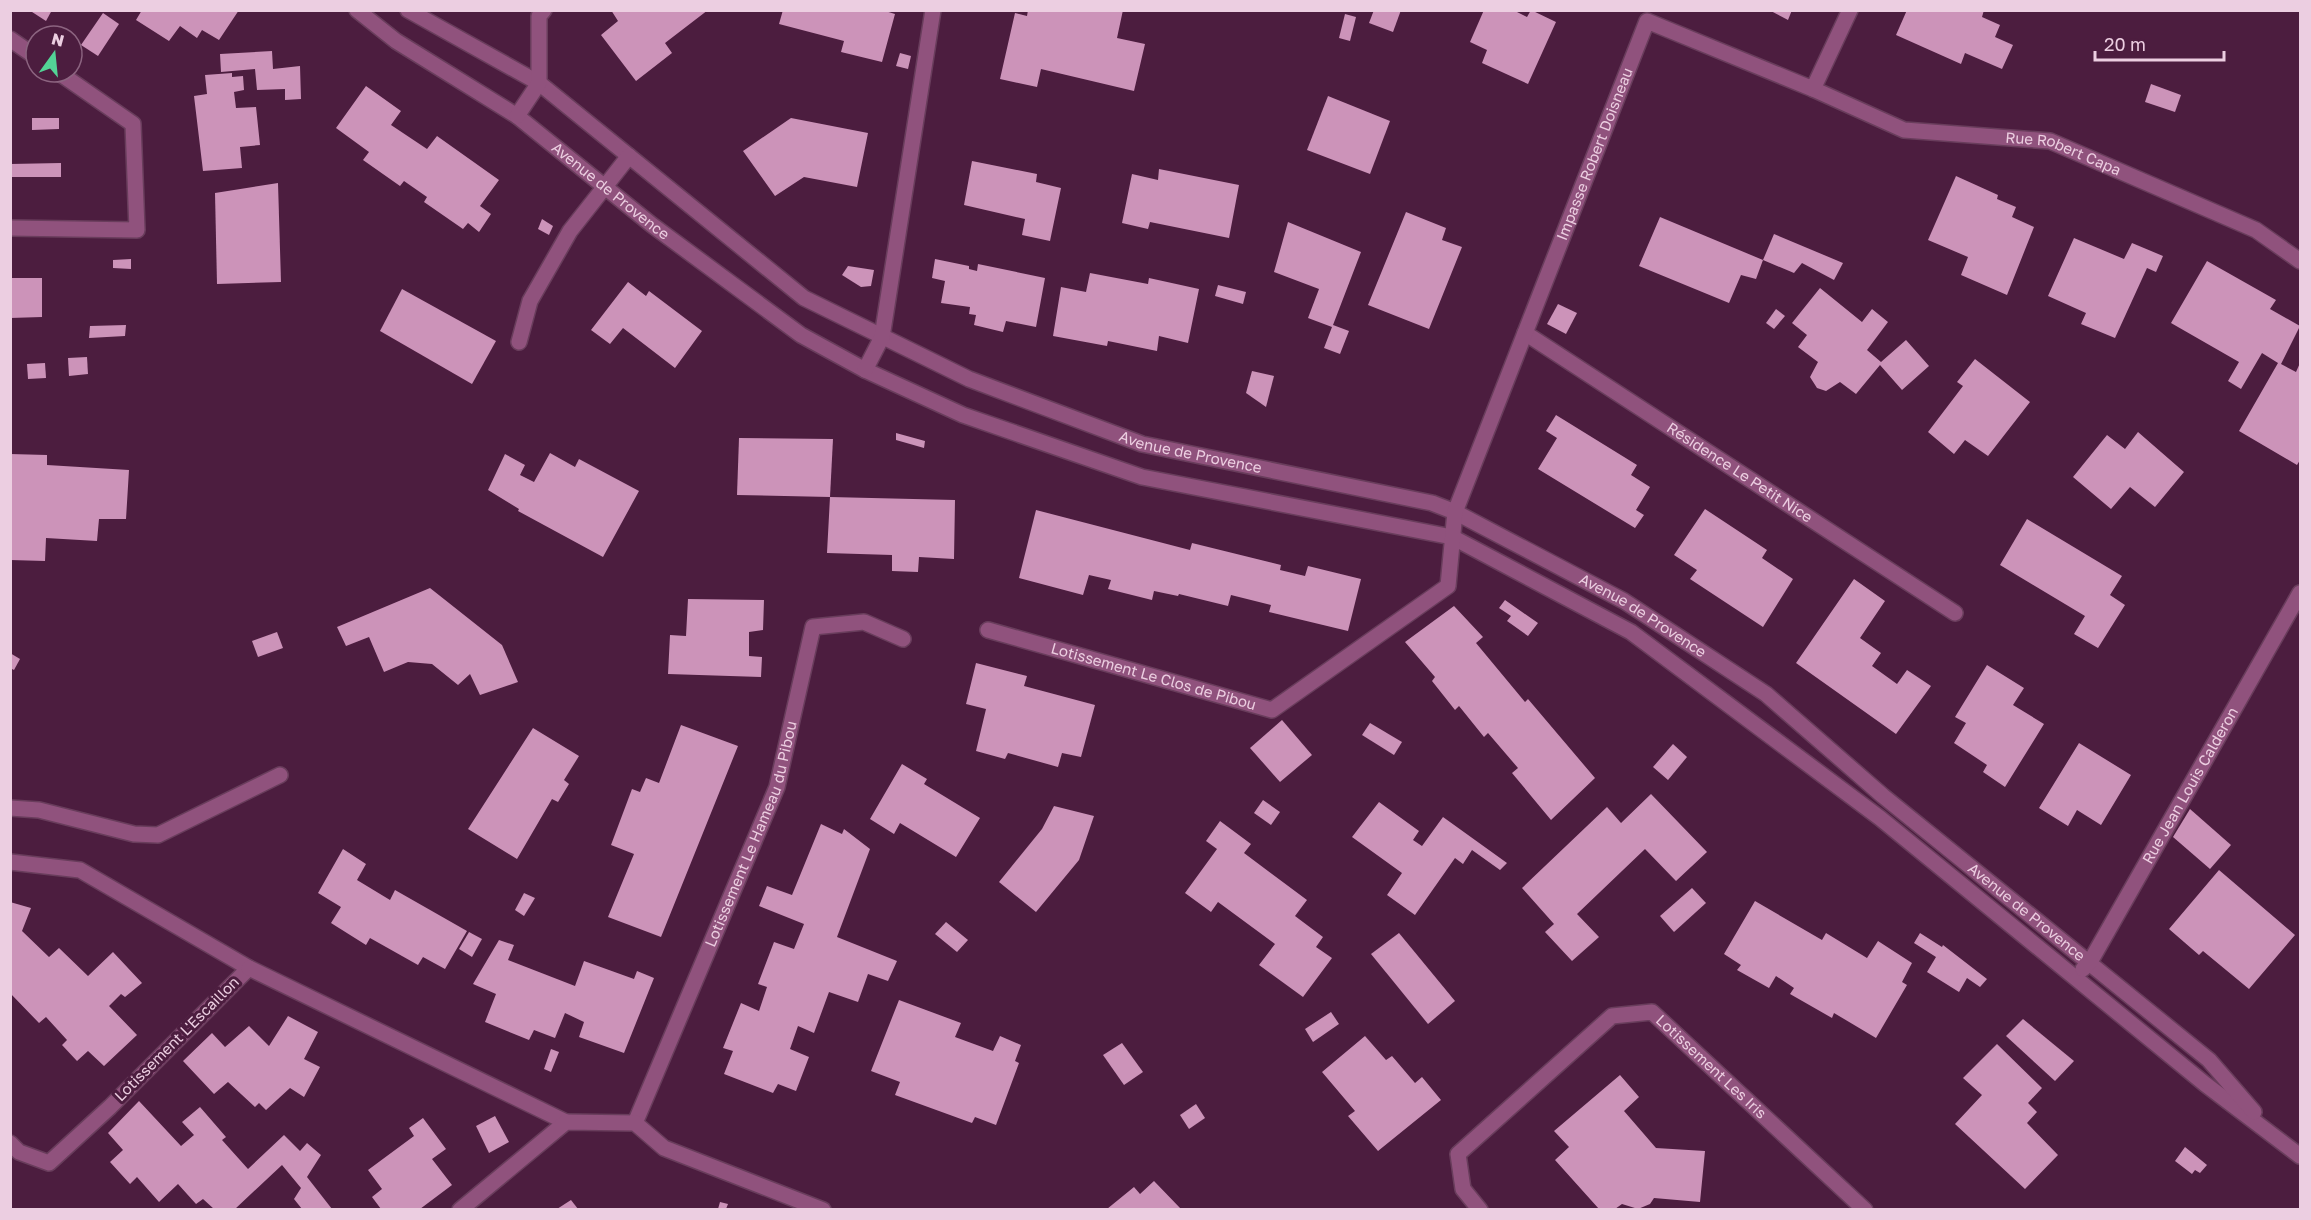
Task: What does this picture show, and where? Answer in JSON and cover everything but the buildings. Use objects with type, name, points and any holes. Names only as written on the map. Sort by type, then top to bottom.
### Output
[{"type":"street","name":"Avenue de Provence","points":[[357,10],[396,41],[517,116],[604,186],[801,335],[865,370],[963,415],[1142,477],[1452,537],[1631,632],[1880,818],[2076,976],[2205,1084],[2301,1156]]},
{"type":"street","name":"Avenue de Provence","points":[[408,10],[539,82],[804,298],[882,337],[969,379],[1142,444],[1432,503],[1455,512],[1624,601],[1766,694],[1883,795],[2209,1060],[2272,1132]]},
{"type":"street","points":[[517,116],[539,82],[539,16],[544,10]]},
{"type":"street","points":[[865,370],[882,337],[933,10]]},
{"type":"street","points":[[1813,89],[1850,10]]},
{"type":"street","name":"Impasse Robert Doisneau","points":[[1452,537],[1455,512],[1647,21],[1813,89]]},
{"type":"street","points":[[10,39],[24,49]]},
{"type":"street","points":[[10,228],[137,230],[133,124],[75,84]]},
{"type":"street","name":"Rue Robert Capa","points":[[1813,89],[1904,130],[2050,141],[2256,230],[2301,261]]},
{"type":"street","points":[[519,342],[530,301],[570,231],[629,156]]},
{"type":"street","name":"Résidence Le Petit Nice","points":[[1525,333],[1955,613]]},
{"type":"street","name":"Lotissement Le Clos de Pibou","points":[[988,630],[1272,710],[1448,586],[1452,537]]},
{"type":"street","name":"Rue Jean Louis Calderon","points":[[2076,976],[2090,962],[2301,593]]},
{"type":"street","name":"Lotissement Le Hameau du Pibou","points":[[635,1123],[777,788],[813,627],[864,622],[903,639]]},
{"type":"street","points":[[10,808],[39,810],[134,834],[158,835],[280,775]]},
{"type":"street","name":"Lotissement L'Escaillon","points":[[10,862],[80,870],[249,968],[110,1107],[49,1163],[15,1148]]},
{"type":"street","points":[[249,968],[566,1122],[635,1123],[664,1148],[823,1209]]},
{"type":"street","name":"Lotissement Les Iris","points":[[1480,1209],[1463,1189],[1458,1154],[1612,1016],[1652,1012],[1865,1209]]},
{"type":"street","points":[[460,1209],[566,1122]]},
{"type":"street","points":[[10,1166],[15,1148]]}]
